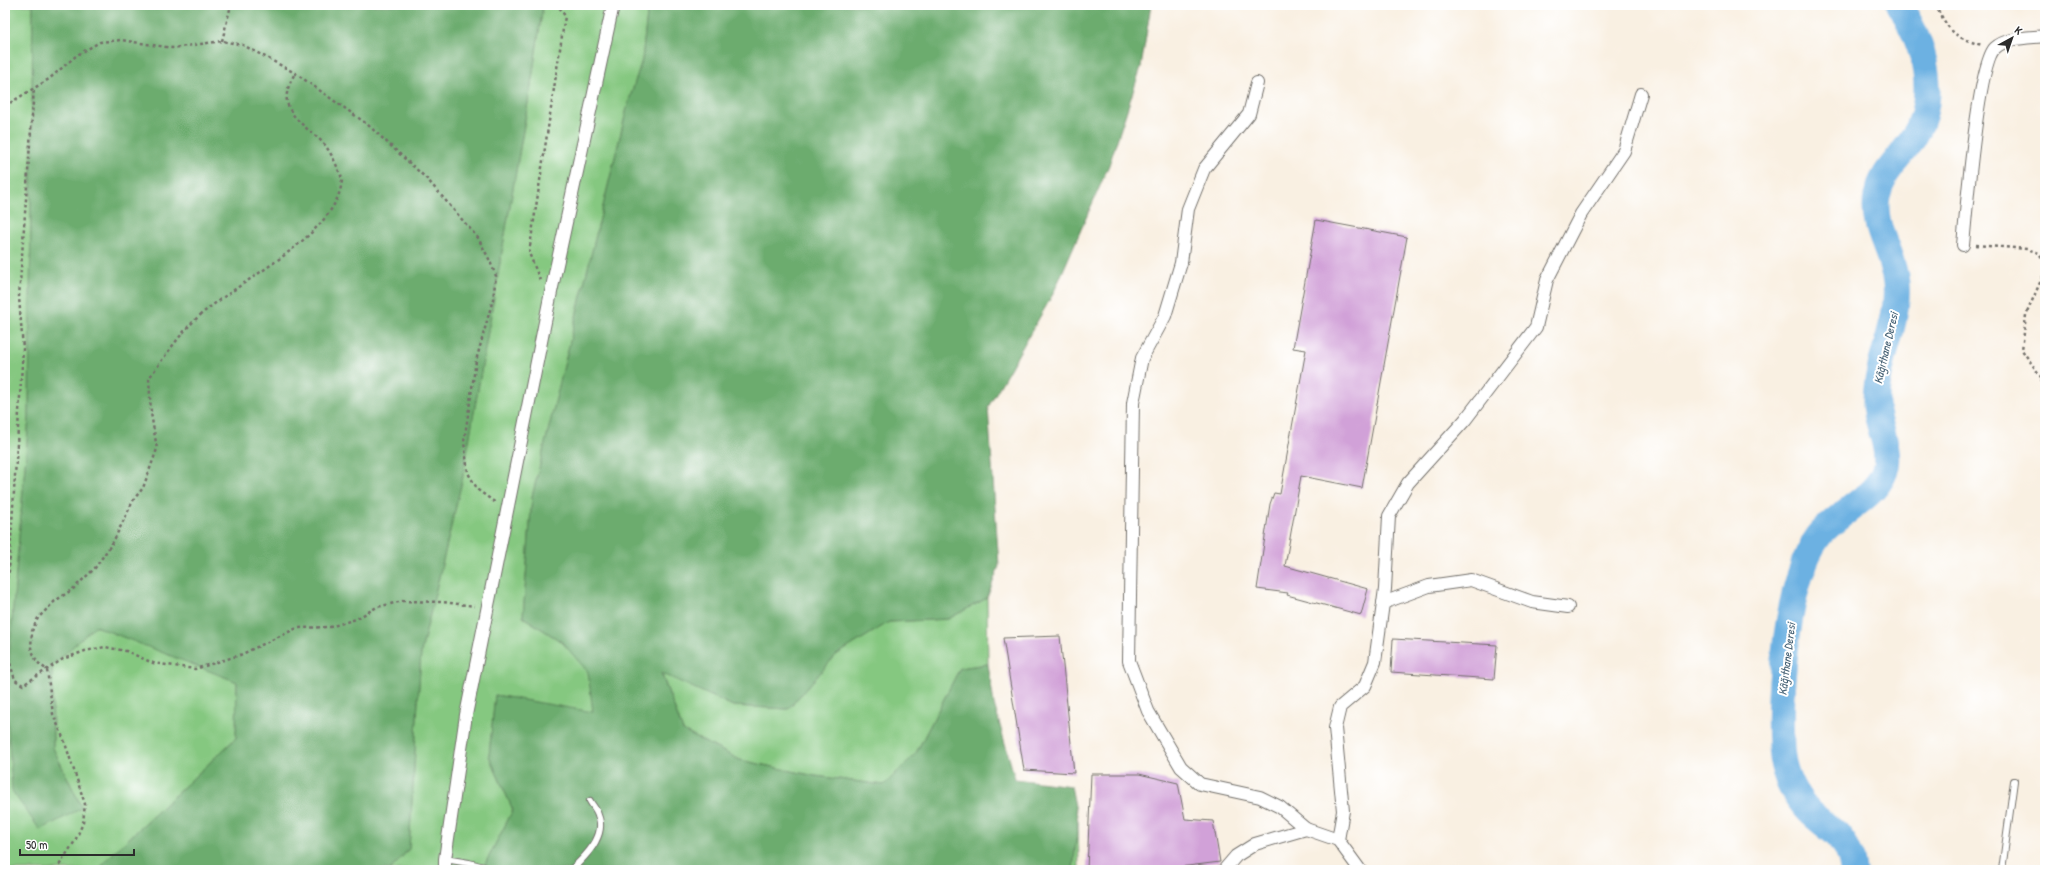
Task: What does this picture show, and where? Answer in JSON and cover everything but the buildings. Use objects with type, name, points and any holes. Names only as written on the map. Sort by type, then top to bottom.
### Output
[{"type":"street","points":[[445,865],[466,715],[551,292],[613,5]]},
{"type":"street","points":[[1963,245],[1971,160],[1985,66],[1995,48],[2007,42],[2045,36]]},
{"type":"street","points":[[1257,83],[1249,114],[1204,169],[1188,209],[1182,263],[1165,316],[1142,358],[1133,403],[1129,661],[1148,711],[1181,767],[1200,784],[1260,797],[1280,807],[1306,829],[1338,840],[1360,870]]},
{"type":"street","points":[[1338,840],[1343,811],[1335,728],[1340,707],[1365,686],[1375,662],[1383,603],[1389,516],[1408,483],[1465,420],[1536,327],[1547,280],[1581,214],[1624,151],[1641,94]]},
{"type":"street","points":[[1383,603],[1429,586],[1471,580],[1532,602],[1568,607]]},
{"type":"street","points":[[1224,870],[1236,856],[1254,844],[1306,829]]},
{"type":"lane","points":[[2002,870],[2014,780]]},
{"type":"lane","points":[[571,870],[593,846],[600,829],[598,815],[590,801]]},
{"type":"lane","points":[[445,865],[469,863],[495,870]]},
{"type":"path","points":[[222,41],[231,5]]},
{"type":"path","points":[[540,282],[529,253],[565,16],[558,5]]},
{"type":"path","points":[[1935,5],[1948,29],[1957,36],[1995,48]]},
{"type":"path","points":[[5,106],[49,78],[77,55],[100,42],[121,40],[172,48],[222,41],[243,45],[295,73],[367,124],[428,179],[478,238],[496,276],[494,299],[476,361],[464,442],[468,473],[478,490],[507,511]]},
{"type":"path","points":[[56,870],[75,841],[83,823],[84,804],[64,740],[53,714],[47,670],[37,662],[31,648],[32,631],[38,618],[55,602],[74,589],[95,568],[113,542],[150,471],[157,448],[151,413],[149,378],[196,319],[238,287],[296,248],[329,212],[338,195],[342,179],[336,164],[325,145],[296,118],[289,105],[287,94],[295,73]]},
{"type":"path","points":[[5,584],[9,571],[23,349],[18,297],[34,88]]},
{"type":"path","points":[[1963,245],[2027,249],[2039,253],[2045,263]]},
{"type":"path","points":[[2045,271],[2026,315],[2022,350],[2042,377],[2045,427]]},
{"type":"path","points":[[5,646],[15,680],[23,685],[63,659],[85,651],[105,647],[126,651],[153,663],[195,669],[240,655],[297,628],[330,627],[356,618],[376,607],[404,601],[442,602],[488,607]]},
{"type":"green space","points":[[5,5],[33,5],[29,418],[6,693],[82,808],[53,748],[52,665],[95,626],[237,681],[236,738],[107,859],[99,870],[5,870]]},
{"type":"green space","points":[[33,5],[543,5],[531,85],[462,481],[421,652],[409,849],[390,870],[99,870],[107,859],[236,738],[237,682],[95,626],[52,666],[53,748],[82,808],[40,830],[12,791],[6,693],[29,418]]},
{"type":"green space","points":[[543,5],[648,5],[642,60],[628,104],[532,497],[523,617],[562,642],[589,672],[594,713],[495,695],[489,756],[513,810],[482,870],[390,870],[409,849],[421,652],[462,481],[531,85]]},
{"type":"green space","points":[[648,5],[1151,5],[1141,67],[1109,165],[1053,294],[988,407],[999,566],[987,598],[948,619],[889,622],[836,655],[788,709],[733,706],[661,673],[683,731],[740,760],[815,776],[884,785],[916,753],[960,668],[988,664],[994,704],[1015,779],[1071,786],[1078,821],[1073,870],[482,870],[513,810],[489,756],[495,695],[593,712],[588,672],[562,642],[523,617],[532,497],[628,104],[642,60]]},
{"type":"green space","points":[[987,598],[988,664],[960,668],[916,753],[884,785],[815,776],[740,760],[683,731],[661,672],[733,706],[788,709],[836,655],[889,622],[948,619]]},
{"type":"green space","points":[[1078,821],[1079,870],[1073,870]]},
{"type":"waterway","name":"Kâğıthane Deresi","points":[[1853,870],[1851,858],[1843,841],[1809,811],[1798,797],[1789,781],[1783,764],[1781,746],[1781,697],[1783,668],[1792,608],[1807,556],[1818,537],[1826,528],[1876,486],[1882,477],[1886,466],[1887,458],[1885,443],[1876,405],[1879,374],[1894,314],[1896,283],[1891,261],[1877,219],[1877,196],[1879,187],[1887,172],[1912,140],[1921,123],[1927,89],[1926,71],[1922,54],[1916,37],[1899,5]]}]
